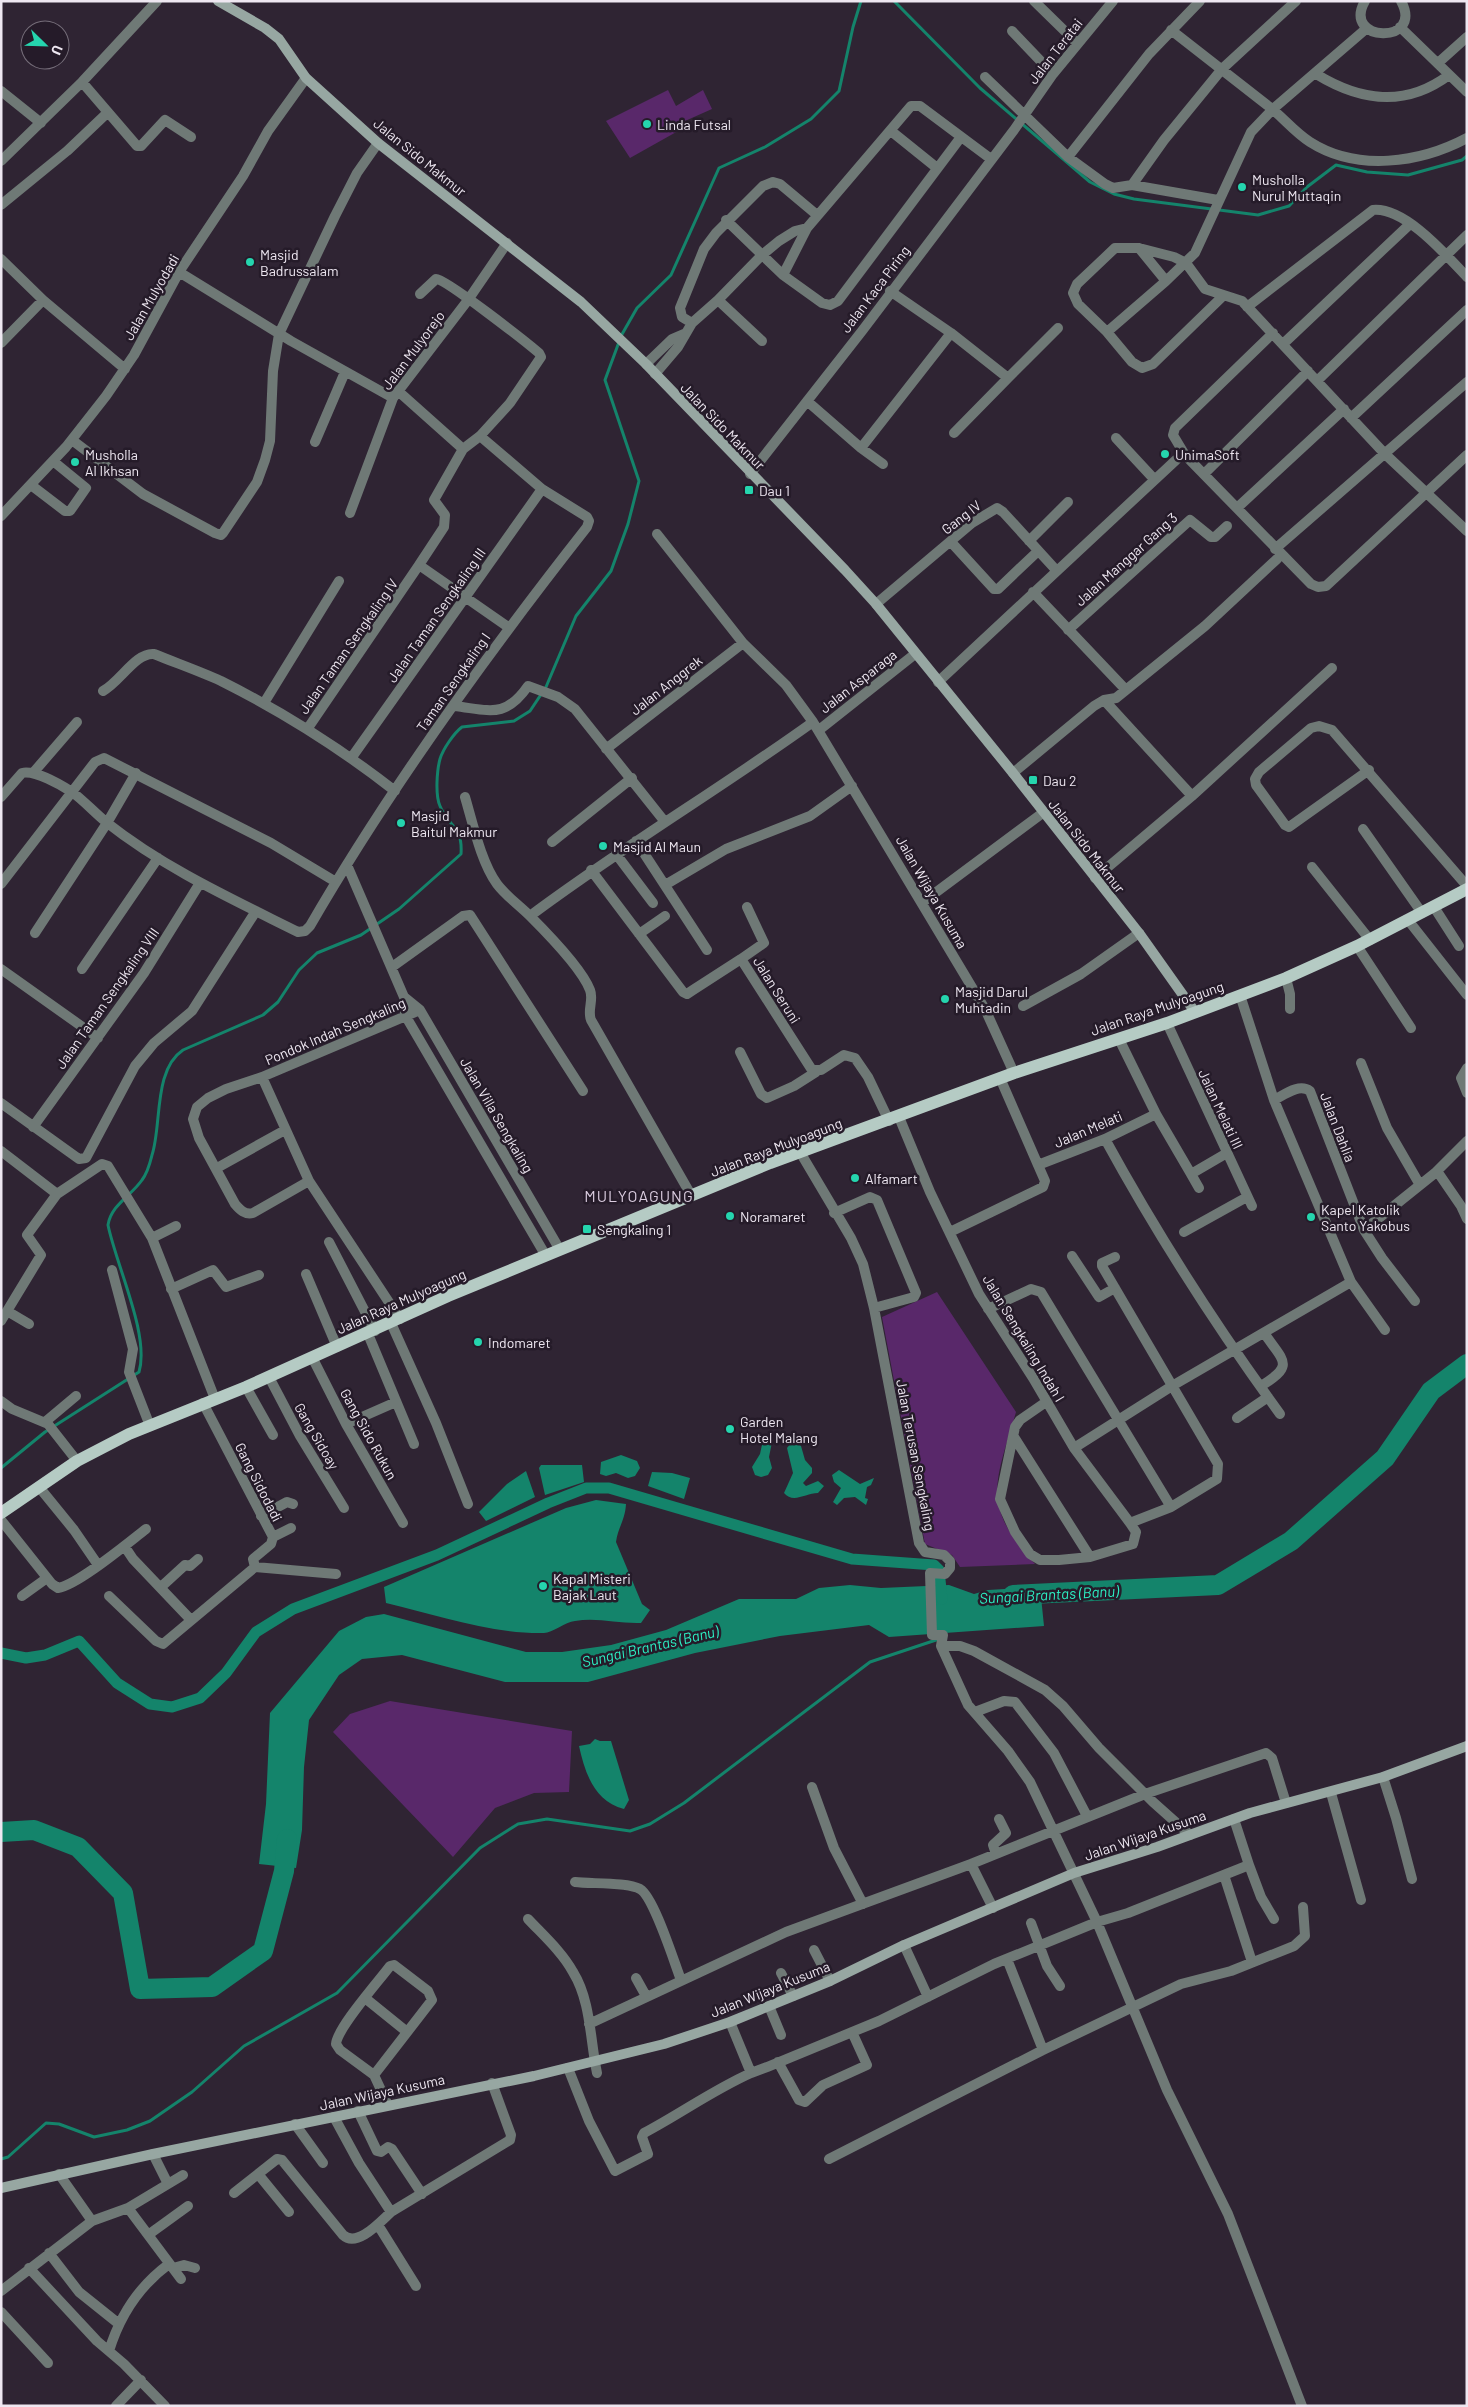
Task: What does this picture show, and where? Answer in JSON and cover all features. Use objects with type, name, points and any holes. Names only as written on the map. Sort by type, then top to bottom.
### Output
[{"type":"main road","name":"Jalan Sido Makmur","points":[[218,1],[266,28],[280,39],[306,78],[378,143],[581,302],[646,364],[876,604],[1013,772],[1139,933],[1194,1012]]},
{"type":"main road","name":"Jalan Raya Mulyoagung","points":[[1,1513],[77,1460],[150,1426],[246,1387],[371,1332],[448,1296],[800,1152],[894,1119],[1014,1073],[1168,1023],[1286,978],[1370,940],[1434,907],[1467,887]]},
{"type":"main road","name":"Jalan Wijaya Kusuma","points":[[1,2188],[153,2154],[568,2068],[596,2067],[730,2022],[830,1981],[904,1945],[1074,1873],[1234,1819],[1383,1777],[1467,1746]]},
{"type":"street","points":[[1,161],[82,82],[157,1]]},
{"type":"street","points":[[1034,1],[1077,43]]},
{"type":"street","points":[[1068,157],[1171,30],[1200,1]]},
{"type":"street","points":[[1132,185],[1164,140],[1222,69],[1296,1]]},
{"type":"street","points":[[1365,1],[1362,16],[1367,28],[1372,32],[1384,35],[1400,27],[1403,5],[1414,1]]},
{"type":"street","name":"Jalan Teratai","points":[[1022,117],[1053,74],[1110,2]]},
{"type":"street","points":[[1400,27],[1467,92]]},
{"type":"street","points":[[1107,332],[1195,253],[1208,221],[1251,132],[1273,109],[1316,74],[1367,28]]},
{"type":"street","points":[[1171,30],[1273,109],[1310,141],[1327,151],[1353,158],[1405,159],[1438,151],[1467,138]]},
{"type":"street","points":[[1012,31],[1053,74]]},
{"type":"street","points":[[1438,64],[1467,37]]},
{"type":"street","points":[[1316,74],[1346,90],[1386,98],[1426,89],[1449,75]]},
{"type":"street","points":[[985,77],[1022,117],[1068,157],[1113,188],[1132,185],[1217,202]]},
{"type":"street","name":"Jalan Mulyodadi","points":[[1,516],[72,440],[125,369],[179,272],[243,176],[268,131],[306,78]]},
{"type":"street","points":[[82,82],[137,146],[141,146],[165,120],[190,137]]},
{"type":"street","points":[[1,91],[41,123]]},
{"type":"street","points":[[783,275],[807,228],[817,215],[915,104],[991,159]]},
{"type":"street","points":[[1,204],[67,151],[107,113]]},
{"type":"street","name":"Jalan Kaca Piring","points":[[750,474],[1014,130],[1022,117]]},
{"type":"street","points":[[891,131],[937,168]]},
{"type":"street","points":[[726,220],[783,275],[822,303],[834,304],[961,137]]},
{"type":"street","points":[[72,440],[143,494],[220,535],[226,530],[263,469],[270,441],[273,371],[283,336],[335,216],[357,174],[378,143]]},
{"type":"street","points":[[692,323],[682,317],[680,308],[704,249],[726,220],[763,186],[773,182],[786,187],[817,215]]},
{"type":"street","points":[[1247,307],[1373,210],[1390,211],[1410,224],[1447,256],[1467,277]]},
{"type":"street","points":[[1283,344],[1410,224]]},
{"type":"street","points":[[655,374],[678,347],[692,323],[779,241],[795,231],[807,228]]},
{"type":"street","points":[[1318,380],[1467,235]]},
{"type":"street","name":"Jalan Mulyorejo","points":[[350,513],[395,395],[468,300],[507,243]]},
{"type":"street","points":[[1222,296],[1148,367],[1142,368],[1132,362],[1107,332],[1078,304],[1073,293],[1075,288],[1111,250],[1121,247],[1164,253],[1186,263],[1204,289],[1222,296],[1236,298],[1247,307],[1386,454],[1466,528]]},
{"type":"street","points":[[1139,248],[1166,281]]},
{"type":"street","points":[[1,259],[43,300],[125,369]]},
{"type":"street","points":[[179,272],[345,372],[395,395],[463,449],[480,436],[510,403],[541,357],[540,353],[441,279],[436,279],[420,294]]},
{"type":"street","points":[[890,291],[951,333],[1008,378]]},
{"type":"street","points":[[1,343],[43,300]]},
{"type":"street","points":[[718,300],[762,341]]},
{"type":"street","points":[[1351,418],[1467,310]]},
{"type":"street","points":[[954,432],[1058,328]]},
{"type":"street","points":[[646,364],[672,339],[686,333]]},
{"type":"street","points":[[860,448],[951,333]]},
{"type":"street","points":[[1273,333],[1174,431],[1173,437],[1185,455],[1237,508],[1276,554],[1311,584],[1318,587],[1326,586],[1467,454]]},
{"type":"street","points":[[1204,474],[1308,371]]},
{"type":"street","points":[[315,442],[345,372]]},
{"type":"street","points":[[1013,772],[1104,700],[1116,698],[1205,626],[1276,554],[1467,382]]},
{"type":"street","points":[[806,401],[860,448],[883,464]]},
{"type":"street","points":[[1237,508],[1344,409]]},
{"type":"street","points":[[480,436],[542,489]]},
{"type":"street","points":[[1116,438],[1154,480]]},
{"type":"street","name":"Jalan Taman Sengkaling IV","points":[[308,728],[411,579],[444,527],[445,515],[434,500],[463,449]]},
{"type":"street","points":[[938,682],[1176,460]]},
{"type":"street","points":[[31,485],[65,511],[70,511],[86,488],[53,461]]},
{"type":"street","name":"Taman Sengkaling I","points":[[256,911],[298,932],[305,932],[395,791],[508,627],[587,526],[589,521],[586,517],[542,489]]},
{"type":"street","name":"Jalan Taman Sengkaling III","points":[[352,757],[542,489]]},
{"type":"street","points":[[1029,541],[1068,502]]},
{"type":"street","name":"Gang IV","points":[[876,604],[972,523],[997,508],[1003,512],[1056,570]]},
{"type":"street","name":"Jalan Manggar Gang 3","points":[[1068,630],[1190,520],[1210,537],[1215,537],[1227,526]]},
{"type":"street","name":"Jalan Wijaya Kusuma","points":[[657,534],[742,643],[786,685],[816,726],[986,1009],[1014,1073]]},
{"type":"street","points":[[951,542],[994,589],[998,589],[1038,551]]},
{"type":"street","points":[[419,565],[508,627]]},
{"type":"street","points":[[264,703],[339,581]]},
{"type":"street","points":[[1033,592],[1126,690]]},
{"type":"street","name":"Jalan Anggrek","points":[[606,749],[742,643]]},
{"type":"street","points":[[103,691],[112,686],[134,662],[148,653],[219,680],[264,703],[308,728],[352,757],[395,791]]},
{"type":"street","name":"Jalan Asparaga","points":[[816,726],[915,654]]},
{"type":"street","points":[[1095,878],[1192,796],[1332,668]]},
{"type":"street","points":[[454,706],[493,710],[509,708],[518,700],[528,686],[558,697],[575,709],[606,749],[632,778],[665,822]]},
{"type":"street","points":[[1104,700],[1192,796]]},
{"type":"street","points":[[33,773],[77,722]]},
{"type":"street","points":[[530,916],[591,870],[636,840],[816,726]]},
{"type":"street","points":[[1369,770],[1289,827],[1285,825],[1256,786],[1255,779],[1259,772],[1306,731],[1319,726],[1332,730],[1369,770],[1467,887]]},
{"type":"street","points":[[1,884],[72,792],[100,759],[104,758],[271,843],[336,882]]},
{"type":"street","points":[[1,797],[22,774],[33,773],[72,792],[107,823],[158,858],[200,883],[256,911],[192,1011],[154,1043],[135,1066],[89,1155],[78,1159],[1,1103]]},
{"type":"street","points":[[35,933],[107,823],[136,773]]},
{"type":"street","points":[[552,842],[632,778]]},
{"type":"street","points":[[665,884],[726,849],[810,816],[852,786]]},
{"type":"street","points":[[465,797],[478,842],[496,882],[530,916],[577,969],[591,991],[588,1010],[591,1020],[691,1195]]},
{"type":"street","points":[[923,902],[1044,812]]},
{"type":"street","points":[[1363,829],[1422,913]]},
{"type":"street","points":[[636,840],[707,950]]},
{"type":"street","points":[[616,854],[652,903]]},
{"type":"street","points":[[82,969],[158,858]]},
{"type":"street","name":"Jalan Villa Sengkaling","points":[[347,865],[365,910],[391,964],[404,998],[406,1016],[546,1256]]},
{"type":"street","points":[[1312,867],[1370,940]]},
{"type":"street","name":"Jalan Seruni","points":[[591,870],[678,988],[687,994],[741,959],[808,1066],[816,1072]]},
{"type":"street","name":"Jalan Taman Sengkaling VIII","points":[[33,1127],[144,973],[200,883]]},
{"type":"street","points":[[741,959],[764,943],[747,907]]},
{"type":"street","points":[[1434,907],[1459,946]]},
{"type":"street","points":[[391,964],[463,916],[470,915],[583,1091]]},
{"type":"street","points":[[638,934],[665,916]]},
{"type":"street","points":[[1408,920],[1467,995]]},
{"type":"street","points":[[1023,1006],[1082,974],[1139,933]]},
{"type":"street","points":[[1357,946],[1411,1028]]},
{"type":"street","points":[[1,969],[98,1038]]},
{"type":"street","points":[[1286,978],[1290,994],[1290,1009]]},
{"type":"street","points":[[1240,995],[1274,1100],[1351,1282],[1385,1330]]},
{"type":"street","name":"Jalan Villa Sengkaling","points":[[404,998],[420,1010],[560,1250]]},
{"type":"street","name":"Pondok Indah Sengkaling","points":[[309,1181],[253,1214],[246,1214],[235,1204],[199,1138],[193,1119],[194,1112],[208,1098],[420,1010]]},
{"type":"street","name":"Jalan Melati III","points":[[1168,1023],[1250,1201],[1184,1232]]},
{"type":"street","points":[[1119,1038],[1156,1114],[1199,1188]]},
{"type":"street","points":[[740,1052],[761,1094],[767,1098],[794,1086],[844,1055],[855,1058],[894,1119]]},
{"type":"street","points":[[1361,1063],[1386,1128],[1420,1184]]},
{"type":"street","points":[[1467,1068],[1461,1078],[1467,1093]]},
{"type":"street","name":"Pondok Indah Sengkaling","points":[[262,1077],[309,1181],[395,1321],[468,1504]]},
{"type":"street","points":[[950,1232],[1043,1186],[1045,1181],[1000,1078]]},
{"type":"street","name":"Jalan Dahlia","points":[[1274,1100],[1297,1089],[1307,1088],[1310,1091],[1364,1230],[1382,1258],[1415,1301]]},
{"type":"street","name":"Jalan Melati","points":[[1038,1164],[1105,1139],[1156,1114]]},
{"type":"street","name":"Jalan Sengkaling Indah I","points":[[894,1119],[988,1309],[1033,1378],[1074,1448],[1136,1532],[1133,1544],[1090,1556]]},
{"type":"street","points":[[476,1136],[488,1129]]},
{"type":"street","points":[[217,1168],[285,1130]]},
{"type":"street","points":[[1105,1139],[1152,1225],[1177,1259],[1201,1300],[1280,1414]]},
{"type":"street","points":[[1364,1230],[1437,1171],[1467,1141]]},
{"type":"street","points":[[1,1151],[55,1192],[27,1235],[41,1254],[1,1321]]},
{"type":"street","name":"Jalan Terusan Sengkaling","points":[[800,1152],[834,1213],[858,1250],[874,1308],[919,1543],[930,1554],[947,1556],[950,1568],[945,1574],[932,1575],[937,1635],[968,1705],[1008,1751],[1030,1782],[1074,1873],[1097,1922],[1167,2090],[1203,2168],[1228,2214],[1302,2406]]},
{"type":"street","points":[[1191,1174],[1227,1153]]},
{"type":"street","name":"Gang Sidodadi","points":[[55,1192],[104,1164],[108,1166],[132,1202],[152,1238],[209,1401],[261,1516],[273,1537],[271,1544],[253,1559],[256,1568]]},
{"type":"street","points":[[1437,1171],[1461,1206],[1467,1219]]},
{"type":"street","points":[[834,1213],[870,1197],[877,1200],[916,1293],[914,1297],[874,1308]]},
{"type":"street","points":[[152,1238],[176,1226]]},
{"type":"street","points":[[329,1242],[371,1332],[396,1402],[414,1444]]},
{"type":"street","points":[[1072,1256],[1099,1297],[1115,1288]]},
{"type":"street","points":[[1115,1257],[1101,1264],[1218,1464],[1219,1472],[1216,1480],[1171,1507],[1130,1523]]},
{"type":"street","points":[[112,1270],[133,1349],[129,1372],[134,1390],[150,1426]]},
{"type":"street","points":[[171,1289],[214,1270],[226,1287],[259,1275]]},
{"type":"street","points":[[306,1274],[337,1346]]},
{"type":"street","points":[[1074,1448],[1172,1386],[1351,1282]]},
{"type":"street","points":[[988,1309],[1031,1289],[1041,1292],[1171,1507]]},
{"type":"street","points":[[7,1311],[30,1324]]},
{"type":"street","points":[[1261,1386],[1279,1375],[1283,1369],[1282,1360],[1264,1333]]},
{"type":"street","name":"Gang Sido Rukun","points":[[312,1357],[346,1424],[403,1523]]},
{"type":"street","name":"Gang Sidoay","points":[[269,1377],[300,1436],[344,1508]]},
{"type":"street","points":[[246,1387],[273,1434]]},
{"type":"street","points":[[49,1425],[76,1396]]},
{"type":"street","points":[[1237,1418],[1268,1397]]},
{"type":"street","points":[[1,1401],[12,1409],[49,1425],[77,1460]]},
{"type":"street","points":[[346,1424],[396,1402]]},
{"type":"street","points":[[1014,1437],[1090,1556],[1059,1560],[1035,1558],[1015,1532],[1000,1499],[1015,1427],[1020,1420],[1046,1402]]},
{"type":"street","points":[[39,1487],[78,1536],[98,1566]]},
{"type":"street","points":[[261,1516],[287,1502],[293,1504]]},
{"type":"street","points":[[1,1520],[47,1578],[58,1588],[98,1566],[146,1529]]},
{"type":"street","points":[[273,1537],[291,1528]]},
{"type":"street","points":[[125,1547],[133,1559],[191,1620]]},
{"type":"street","points":[[161,1587],[185,1565],[190,1566],[198,1559]]},
{"type":"street","points":[[109,1596],[160,1644],[166,1642],[256,1568],[336,1574]]},
{"type":"street","points":[[22,1596],[47,1578]]},
{"type":"street","points":[[942,1646],[960,1646],[974,1650],[1045,1690],[1063,1706],[1099,1748],[1190,1835]]},
{"type":"street","points":[[975,1712],[1004,1701],[1015,1702],[1054,1753],[1087,1816]]},
{"type":"street","points":[[589,2024],[786,1932],[971,1864],[1145,1794],[1266,1753],[1272,1758],[1286,1803]]},
{"type":"street","points":[[1383,1777],[1412,1878]]},
{"type":"street","points":[[812,1788],[834,1848],[863,1904]]},
{"type":"street","points":[[1331,1792],[1361,1900]]},
{"type":"street","points":[[996,1854],[993,1845],[1006,1833],[999,1819]]},
{"type":"street","points":[[1234,1819],[1261,1897],[1274,1919]]},
{"type":"street","points":[[971,1864],[993,1908]]},
{"type":"street","points":[[568,2068],[589,2122],[615,2171],[648,2154],[642,2137],[644,2133],[664,2124],[719,2088],[852,2032],[1007,1959],[1097,1922],[1128,1913],[1250,1865]]},
{"type":"street","points":[[1224,1876],[1252,1962]]},
{"type":"street","points":[[575,1882],[633,1887],[645,1893],[652,1905],[680,1980]]},
{"type":"street","points":[[829,2158],[1043,2050],[1181,1984],[1221,1975],[1300,1942],[1306,1932],[1303,1907]]},
{"type":"street","points":[[528,1920],[563,1956],[574,1973],[580,1987],[589,2024],[596,2067]]},
{"type":"street","points":[[1031,1924],[1039,1946],[1060,1986]]},
{"type":"street","points":[[904,1945],[928,1997]]},
{"type":"street","points":[[814,1950],[830,1981]]},
{"type":"street","points":[[1007,1959],[1043,2050]]},
{"type":"street","points":[[374,2075],[431,2002],[432,1996],[400,1967],[392,1965],[364,1998],[339,2034],[336,2044],[340,2050],[374,2075],[388,2105]]},
{"type":"street","points":[[781,1973],[793,1996]]},
{"type":"street","points":[[636,1978],[646,1996]]},
{"type":"street","points":[[364,1998],[407,2032]]},
{"type":"street","points":[[769,2006],[781,2035]]},
{"type":"street","points":[[730,2022],[751,2073]]},
{"type":"street","points":[[778,2062],[799,2100],[805,2102],[823,2085],[867,2065],[852,2032]]},
{"type":"street","points":[[234,2193],[261,2178],[277,2159],[284,2161],[320,2209],[346,2238],[356,2239],[378,2225],[391,2212],[510,2140],[510,2135],[492,2084]]},
{"type":"street","points":[[358,2111],[376,2150],[380,2152],[388,2147],[392,2149],[422,2194]]},
{"type":"street","points":[[334,2116],[359,2163],[391,2212]]},
{"type":"street","points":[[295,2124],[323,2163]]},
{"type":"street","points":[[153,2154],[168,2184]]},
{"type":"street","points":[[59,2174],[92,2221]]},
{"type":"street","points":[[1,2291],[92,2221],[128,2208],[183,2176]]},
{"type":"street","points":[[261,2178],[289,2212]]},
{"type":"street","points":[[148,2235],[188,2206]]},
{"type":"street","points":[[128,2208],[181,2279]]},
{"type":"street","points":[[378,2225],[416,2286]]},
{"type":"street","points":[[49,2254],[79,2292],[119,2324]]},
{"type":"street","points":[[169,2263],[195,2268]]},
{"type":"street","points":[[109,2351],[119,2324],[138,2293],[169,2263]]},
{"type":"street","points":[[30,2268],[96,2341],[142,2380],[165,2406]]},
{"type":"street","points":[[1,2312],[48,2363]]},
{"type":"street","points":[[116,2406],[142,2380]]},
{"type":"shaded area","name":"Linda Futsal","points":[[668,90],[676,106],[703,90],[712,109],[685,121],[687,126],[630,158],[606,121]]},
{"type":"shaded area","points":[[937,1292],[1016,1412],[1003,1457],[997,1492],[1006,1525],[1035,1564],[960,1567],[952,1555],[925,1544],[882,1317]]},
{"type":"shaded area","points":[[390,1701],[572,1731],[569,1792],[534,1793],[495,1808],[453,1857],[333,1732],[350,1714]]},
{"type":"water","points":[[766,1437],[772,1442],[769,1457],[772,1468],[768,1475],[761,1477],[755,1475],[752,1467],[760,1454],[763,1440]]},
{"type":"water","points":[[797,1442],[801,1446],[805,1460],[812,1468],[812,1473],[803,1483],[806,1486],[818,1481],[824,1486],[818,1493],[791,1498],[784,1493],[793,1473],[787,1448],[791,1443]]},
{"type":"water","points":[[621,1455],[637,1461],[640,1468],[635,1476],[628,1478],[616,1473],[606,1476],[600,1474],[601,1462]]},
{"type":"water","points":[[541,1465],[582,1465],[584,1482],[545,1495],[539,1468]]},
{"type":"water","points":[[839,1470],[860,1484],[874,1478],[871,1485],[867,1487],[865,1498],[868,1499],[866,1505],[855,1497],[844,1498],[837,1505],[833,1502],[841,1488],[834,1482],[832,1475]]},
{"type":"water","points":[[526,1471],[535,1497],[486,1521],[479,1512],[507,1484]]},
{"type":"water","points":[[652,1472],[672,1473],[690,1478],[684,1499],[648,1486]]},
{"type":"water","points":[[596,1500],[626,1504],[616,1542],[642,1604],[650,1610],[641,1623],[583,1620],[571,1622],[547,1633],[524,1632],[464,1623],[386,1603],[384,1587],[566,1508]]},
{"type":"water","points":[[850,1585],[881,1588],[949,1585],[974,1594],[988,1590],[1040,1587],[1044,1626],[889,1637],[869,1625],[780,1636],[695,1653],[588,1682],[505,1682],[402,1655],[362,1659],[339,1675],[309,1720],[304,1767],[302,1830],[296,1868],[259,1864],[266,1804],[270,1713],[339,1631],[366,1617],[384,1614],[526,1652],[562,1652],[611,1645],[666,1630],[739,1599],[796,1599],[819,1588]]},
{"type":"water","points":[[595,1739],[611,1741],[629,1800],[624,1809],[605,1800],[592,1785],[588,1776],[579,1746],[590,1744]]},
{"type":"waterway","points":[[621,336],[637,308],[671,275],[719,168],[765,147],[811,119],[839,91],[853,27],[861,1]]},
{"type":"waterway","points":[[894,1],[980,88],[1090,182],[1114,194],[1134,199],[1258,215],[1289,206],[1307,187],[1336,165],[1367,172],[1408,175],[1462,160],[1467,156]]},
{"type":"waterway","points":[[1,1468],[45,1432],[139,1372],[141,1357],[140,1339],[136,1320],[108,1225],[117,1206],[138,1186],[147,1171],[155,1143],[163,1084],[173,1059],[183,1050],[263,1015],[278,1002],[299,970],[317,953],[361,935],[399,909],[461,854],[460,837],[443,813],[437,796],[438,769],[444,751],[452,737],[462,727],[514,721],[530,711],[546,687],[576,616],[611,571],[628,524],[639,481],[605,380],[619,342]]},
{"type":"waterway","name":"Sungai Brantas (Banu)","points":[[1013,1595],[1218,1585],[1291,1541],[1385,1458],[1431,1391],[1467,1364]]},
{"type":"waterway","points":[[1,1653],[26,1658],[45,1655],[79,1641],[117,1683],[150,1704],[172,1707],[200,1698],[226,1673],[256,1632],[293,1609],[437,1555],[548,1503],[586,1488],[609,1488],[852,1559],[934,1565],[939,1570],[942,1599]]},
{"type":"waterway","points":[[1,2159],[8,2157],[46,2123],[59,2124],[94,2137],[127,2130],[150,2121],[192,2092],[244,2046],[337,1993],[480,1848],[518,1824],[547,1819],[630,1831],[650,1824],[684,1803],[870,1662],[936,1640]]},
{"type":"waterway","name":"Sungai Brantas (Banu)","points":[[1,1832],[34,1830],[78,1847],[123,1893],[140,1989],[212,1987],[263,1951],[284,1871],[287,1839]]},
{"type":"place","name":"Linda Futsal","points":[[647,124]]},
{"type":"place","name":"Musholla Nurul Muttaqin","points":[[1242,187]]},
{"type":"place","name":"Masjid Badrussalam","points":[[250,262]]},
{"type":"place","name":"UnimaSoft","points":[[1165,454]]},
{"type":"place","name":"Musholla Al Ikhsan","points":[[75,462]]},
{"type":"place","name":"Dau 1","points":[[749,490]]},
{"type":"place","name":"Dau 2","points":[[1033,780]]},
{"type":"place","name":"Masjid Baitul Makmur","points":[[401,823]]},
{"type":"place","name":"Masjid Al Maun","points":[[603,846]]},
{"type":"place","name":"Masjid Darul Muhtadin","points":[[945,999]]},
{"type":"place","name":"Alfamart","points":[[855,1178]]},
{"type":"place","name":"Noramaret","points":[[730,1216]]},
{"type":"place","name":"Kapel Katolik Santo Yakobus","points":[[1311,1217]]},
{"type":"place","name":"Sengkaling 1","points":[[587,1229]]},
{"type":"place","name":"Indomaret","points":[[478,1342]]},
{"type":"place","name":"Garden Hotel Malang","points":[[730,1429]]},
{"type":"place","name":"Kapal Misteri Bajak Laut","points":[[543,1586]]},
{"type":"district","name":"MULYOAGUNG","points":[[639,1195]]}]
